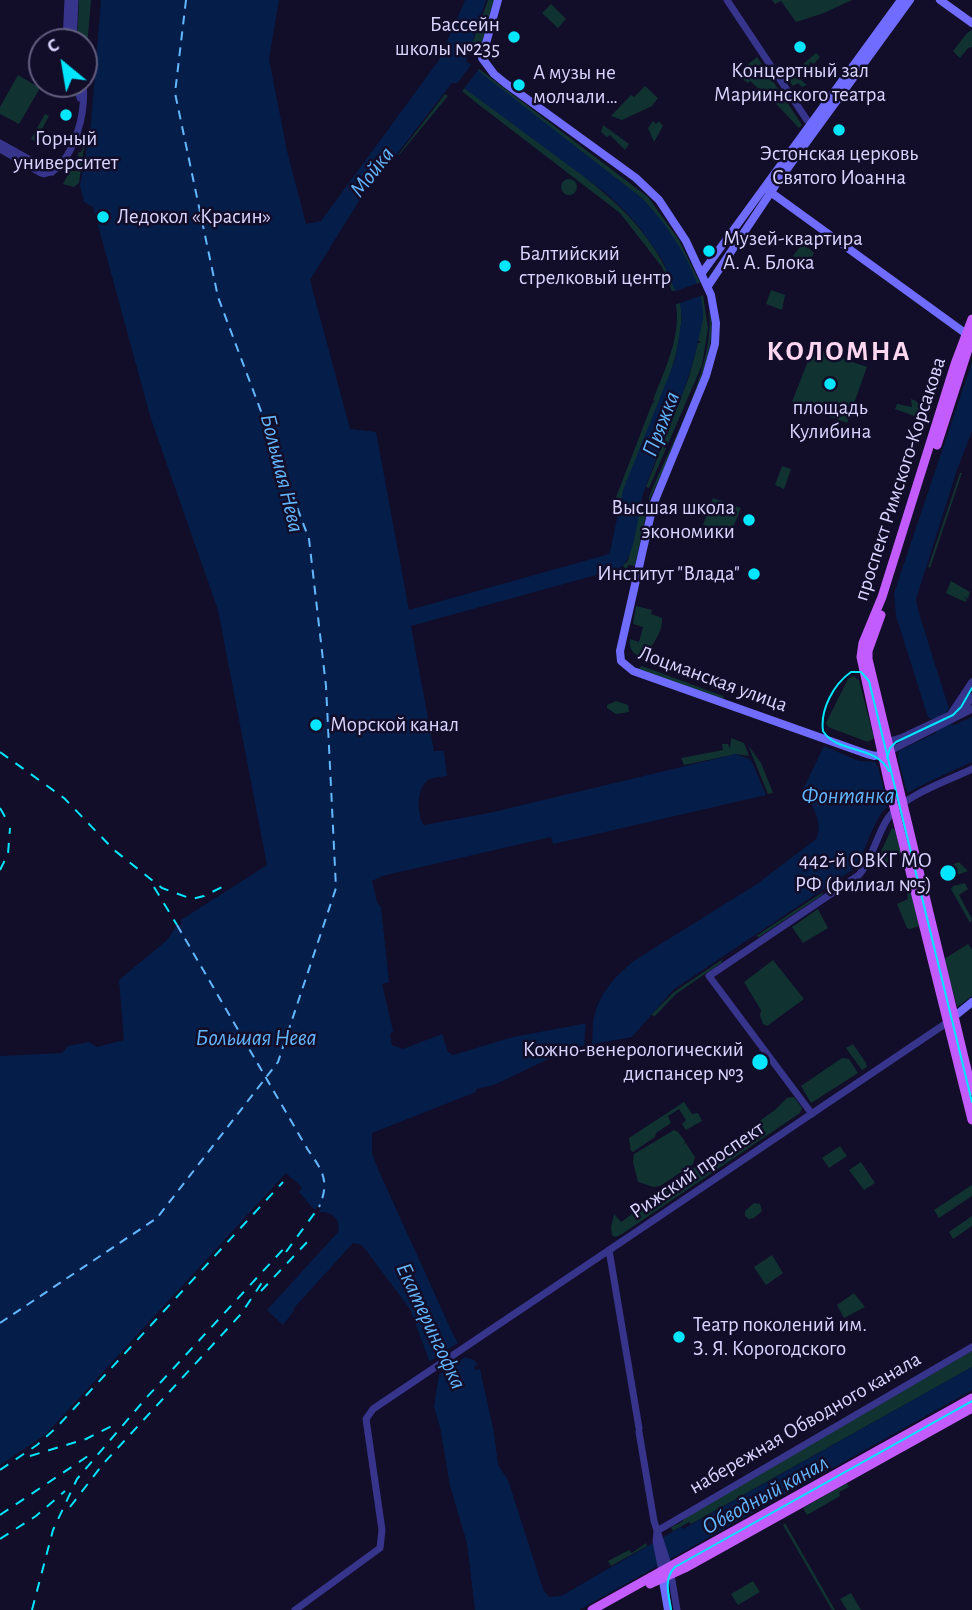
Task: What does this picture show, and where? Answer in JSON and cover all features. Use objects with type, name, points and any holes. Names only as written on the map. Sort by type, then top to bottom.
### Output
[{"type":"main road","points":[[498,0],[482,58],[499,79],[646,187],[674,221],[708,286]]},
{"type":"main road","points":[[815,125],[901,0]]},
{"type":"main road","points":[[702,273],[910,0]]},
{"type":"main road","points":[[940,0],[972,23]]},
{"type":"main road","points":[[949,0],[972,17]]},
{"type":"main road","points":[[708,286],[769,188]]},
{"type":"main road","points":[[769,188],[970,331]]},
{"type":"main road","name":"Лоцманская улица","points":[[708,286],[716,323],[715,344],[706,376],[653,505],[619,657],[628,668],[869,755],[886,751]]},
{"type":"main road","name":"проспект Римского-Корсакова","points":[[886,751],[868,659],[970,331]]},
{"type":"main road","name":"проспект Римского-Корсакова","points":[[886,751],[862,664],[862,649],[970,331]]},
{"type":"main road","points":[[886,751],[897,804],[972,1091]]},
{"type":"main road","name":"Рижский проспект","points":[[952,1019],[972,1002]]},
{"type":"main road","name":"Рижский проспект","points":[[952,1019],[972,1009]]},
{"type":"main road","points":[[952,1019],[972,1121]]},
{"type":"main road","points":[[592,1610],[972,1398]]},
{"type":"main road","points":[[602,1610],[665,1569],[972,1408]]},
{"type":"main road","points":[[665,1569],[668,1610]]},
{"type":"street","points":[[67,28],[68,0]]},
{"type":"street","points":[[74,28],[75,0]]},
{"type":"street","points":[[727,0],[815,125]]},
{"type":"street","points":[[80,98],[81,102]]},
{"type":"street","points":[[0,149],[44,174],[52,172],[73,144],[80,122],[81,98]]},
{"type":"street","points":[[0,143],[52,172]]},
{"type":"street","points":[[949,718],[972,682]]},
{"type":"street","points":[[958,716],[972,697]]},
{"type":"street","points":[[886,751],[934,725],[972,709]]},
{"type":"street","points":[[812,1114],[709,976],[859,875],[872,856],[897,804],[972,769]]},
{"type":"street","name":"Рижский проспект","points":[[295,1610],[380,1548],[382,1530],[366,1419],[373,1409],[952,1019]]},
{"type":"street","points":[[609,1250],[658,1537],[677,1610]]},
{"type":"street","name":"набережная Обводного канала","points":[[658,1537],[972,1347]]},
{"type":"green space","points":[[79,0],[91,0],[89,28],[78,28]]},
{"type":"green space","points":[[488,0],[494,0],[481,47],[472,44]]},
{"type":"green space","points":[[772,0],[852,0],[796,22],[781,1],[775,4]]},
{"type":"green space","points":[[551,4],[566,19],[558,28],[542,13]]},
{"type":"green space","points":[[972,30],[972,47],[960,58],[953,51]]},
{"type":"green space","points":[[816,53],[820,57],[814,64],[810,62],[806,73],[802,75],[801,80],[807,85],[802,87],[798,83],[793,86],[787,78]]},
{"type":"green space","points":[[757,57],[802,125],[799,128],[762,89],[742,79],[745,72],[742,69]]},
{"type":"green space","points":[[479,69],[648,197],[679,240],[700,283],[696,284],[690,269],[643,199],[477,72]]},
{"type":"green space","points":[[18,75],[28,81],[28,98],[34,98],[19,124],[0,114],[0,107]]},
{"type":"green space","points":[[645,86],[658,98],[652,106],[622,120],[611,116],[631,95],[634,97]]},
{"type":"green space","points":[[464,88],[611,199],[641,230],[654,248],[676,291],[672,291],[662,267],[620,213],[474,101],[462,91]]},
{"type":"green space","points":[[445,94],[448,96],[398,155]]},
{"type":"green space","points":[[45,114],[49,116],[41,131],[47,134],[41,145],[31,139]]},
{"type":"green space","points":[[653,121],[656,124],[659,121],[663,126],[654,142],[648,128]]},
{"type":"green space","points":[[603,125],[629,144],[625,150],[610,135],[607,137],[601,132]]},
{"type":"green space","points":[[87,127],[79,183],[74,187],[63,184],[70,171],[78,171],[78,153],[82,151]]},
{"type":"green space","points":[[569,179],[577,187],[569,195],[561,187]]},
{"type":"green space","points":[[802,244],[814,253],[811,258],[808,257],[810,259],[806,264],[793,256]]},
{"type":"green space","points":[[771,290],[785,295],[782,310],[766,304]]},
{"type":"green space","points":[[703,295],[708,328],[702,365],[649,488],[646,487],[689,377],[698,343],[701,343],[698,340],[703,317],[700,296]]},
{"type":"green space","points":[[680,303],[681,321],[672,366],[655,417],[629,480],[625,481],[628,482],[619,506],[615,500],[655,401],[653,400],[671,353],[676,329],[676,304]]},
{"type":"green space","points":[[709,310],[712,328],[702,377],[649,502],[699,380],[706,356]]},
{"type":"green space","points":[[813,348],[867,367],[847,423],[792,402]]},
{"type":"green space","points":[[911,399],[923,410],[920,418],[895,409],[897,404],[912,407]]},
{"type":"green space","points":[[782,466],[791,469],[784,489],[775,485]]},
{"type":"green space","points":[[962,473],[930,568],[928,567]]},
{"type":"green space","points":[[713,498],[741,508],[730,535],[703,525]]},
{"type":"green space","points":[[648,505],[635,566],[628,565],[627,573],[623,565],[628,561],[639,508],[646,512]]},
{"type":"green space","points":[[951,581],[970,592],[968,599],[963,596],[967,600],[965,602],[946,593]]},
{"type":"green space","points":[[636,606],[652,610],[651,614],[662,618],[658,635],[644,659],[635,654],[630,646],[630,639],[639,642],[643,627],[633,624]]},
{"type":"green space","points":[[642,666],[724,698],[723,700],[637,670]]},
{"type":"green space","points":[[853,676],[859,680],[874,738],[868,742],[828,727],[826,723],[848,679]]},
{"type":"green space","points":[[616,701],[628,705],[629,712],[616,714],[607,708],[607,705]]},
{"type":"green space","points":[[731,738],[744,743],[749,756],[736,754],[684,765],[681,758],[723,750],[722,744],[728,744],[730,749]]},
{"type":"green space","points":[[748,745],[761,763],[773,793],[768,794]]},
{"type":"green space","points":[[892,828],[895,830],[901,853],[890,857],[891,861],[879,869],[876,862]]},
{"type":"green space","points":[[959,862],[968,871],[949,878],[947,873],[951,865]]},
{"type":"green space","points":[[965,883],[968,889],[959,895],[972,919],[970,923],[951,889]]},
{"type":"green space","points":[[823,892],[759,937],[756,936]]},
{"type":"green space","points":[[911,892],[919,926],[910,929],[907,928],[897,904],[908,899],[907,894]]},
{"type":"green space","points":[[818,909],[828,928],[803,943],[792,927]]},
{"type":"green space","points":[[968,944],[972,950],[972,996],[957,1007],[944,959]]},
{"type":"green space","points":[[723,959],[676,994],[655,1016],[651,1015],[674,992]]},
{"type":"green space","points":[[773,960],[804,999],[767,1026],[763,1024],[761,1010],[744,982]]},
{"type":"green space","points":[[853,1044],[866,1063],[867,1067],[862,1070],[846,1048]]},
{"type":"green space","points":[[842,1058],[849,1059],[858,1073],[811,1103],[801,1086]]},
{"type":"green space","points":[[794,1097],[802,1108],[800,1113],[622,1234],[615,1237],[612,1235],[614,1214],[621,1222],[775,1110],[787,1098]]},
{"type":"green space","points":[[684,1102],[692,1114],[698,1113],[702,1121],[686,1130],[682,1124],[686,1120],[679,1109],[668,1116],[671,1123],[656,1133],[655,1137],[631,1151],[629,1138]]},
{"type":"green space","points":[[674,1130],[685,1141],[681,1148],[685,1142],[695,1157],[693,1164],[660,1186],[638,1182],[633,1162],[634,1154]]},
{"type":"green space","points":[[840,1146],[847,1156],[829,1168],[822,1158]]},
{"type":"green space","points":[[861,1162],[875,1183],[864,1190],[849,1170]]},
{"type":"green space","points":[[972,1185],[972,1196],[939,1218],[934,1210]]},
{"type":"green space","points":[[754,1203],[760,1204],[762,1211],[749,1219],[745,1216],[745,1211]]},
{"type":"green space","points":[[972,1216],[972,1226],[953,1239],[949,1232]]},
{"type":"green space","points":[[772,1255],[783,1273],[766,1285],[754,1267]]},
{"type":"green space","points":[[854,1293],[865,1307],[844,1318],[837,1305]]},
{"type":"green space","points":[[972,1351],[972,1367],[691,1524],[689,1522],[673,1531],[671,1527],[682,1522],[685,1517]]},
{"type":"green space","points":[[847,1483],[849,1487],[839,1492],[840,1496],[807,1515],[803,1508]]},
{"type":"green space","points":[[785,1523],[835,1610],[832,1610],[783,1525]]},
{"type":"green space","points":[[646,1543],[647,1546],[611,1566],[608,1561],[629,1550],[632,1553]]},
{"type":"green space","points":[[753,1581],[760,1592],[738,1605],[731,1594]]},
{"type":"green space","points":[[851,1593],[861,1610],[847,1610],[840,1599]]},
{"type":"water","name":"Большая Нева","points":[[101,0],[279,0],[269,59],[287,151],[306,224],[321,221],[439,60],[465,0],[486,0],[466,61],[643,199],[673,236],[696,279],[703,314],[702,326],[681,398],[644,491],[633,545],[624,564],[618,569],[411,626],[434,751],[444,751],[447,776],[426,782],[420,792],[419,810],[424,825],[489,813],[736,754],[751,760],[766,795],[553,844],[551,837],[382,876],[372,881],[377,902],[381,907],[389,982],[382,984],[393,1031],[390,1034],[392,1045],[403,1049],[442,1034],[448,1052],[453,1055],[513,1037],[593,1022],[595,1012],[608,987],[635,960],[757,884],[816,839],[818,820],[803,789],[824,746],[859,761],[875,762],[936,733],[933,720],[928,717],[896,616],[894,593],[972,362],[972,431],[916,599],[949,709],[946,713],[950,724],[954,725],[972,717],[972,762],[921,786],[885,809],[852,870],[673,990],[632,1037],[571,1048],[494,1085],[476,1089],[476,1092],[372,1133],[372,1153],[377,1167],[452,1332],[465,1357],[474,1360],[478,1365],[474,1366],[475,1370],[480,1369],[498,1465],[508,1480],[543,1589],[549,1597],[561,1596],[972,1367],[972,1390],[579,1610],[475,1610],[467,1543],[450,1486],[434,1407],[439,1374],[429,1360],[410,1309],[362,1245],[353,1243],[294,1308],[283,1325],[267,1310],[338,1232],[339,1227],[334,1217],[319,1212],[321,1208],[318,1206],[315,1210],[313,1208],[299,1192],[302,1187],[286,1173],[45,1435],[0,1465],[0,1056],[62,1053],[68,1046],[89,1042],[97,1047],[124,1040],[119,980],[167,940],[177,925],[181,925],[181,920],[267,865],[218,610],[151,419],[93,207],[84,202],[80,186],[93,98],[98,98]],"holes":[[[452,83],[457,83],[606,193],[640,228],[662,259],[680,303],[682,318],[675,360],[623,490],[610,552],[409,610],[376,432],[350,429],[310,280],[370,183],[383,172]]]},
{"type":"pier","points":[[471,65],[478,70],[463,90],[456,85]]},
{"type":"pier","points":[[699,283],[703,295],[677,304],[673,292]]},
{"type":"pier","points":[[899,751],[898,758],[909,793],[886,807],[886,798],[875,762]]},
{"type":"pier","points":[[593,1020],[592,1047],[584,1049],[586,1022]]},
{"type":"pier","points":[[461,1341],[468,1355],[435,1377],[427,1363]]},
{"type":"ferry route","points":[[0,1323],[157,1218],[278,1062],[336,888],[326,686],[309,539],[218,297],[175,93],[186,0]]},
{"type":"ferry route","points":[[177,925],[318,1164],[324,1184],[319,1207]]},
{"type":"tram line","points":[[889,771],[883,762],[875,757],[837,743],[823,731],[826,706],[839,683],[851,672],[861,672],[869,681],[972,1102]]},
{"type":"tram line","points":[[887,758],[890,748],[896,742],[953,715],[972,688]]},
{"type":"tram line","points":[[671,1610],[668,1582],[675,1567],[972,1401]]},
{"type":"railway","points":[[0,752],[64,798],[114,850],[162,888],[192,899],[224,886]]},
{"type":"railway","points":[[0,808],[8,822]]},
{"type":"railway","points":[[0,870],[8,854],[10,828]]},
{"type":"railway","points":[[154,887],[177,925]]},
{"type":"railway","points":[[0,1470],[37,1445],[56,1428],[283,1182]]},
{"type":"railway","points":[[286,1252],[319,1207]]},
{"type":"railway","points":[[261,1291],[309,1240]]},
{"type":"railway","points":[[32,1610],[53,1530],[77,1479],[147,1397],[288,1244]]},
{"type":"railway","points":[[70,1507],[103,1464],[241,1314],[263,1281]]},
{"type":"railway","points":[[30,1456],[86,1439],[118,1423]]},
{"type":"railway","points":[[0,1515],[88,1456]]},
{"type":"railway","points":[[0,1539],[36,1516],[65,1491]]},
{"type":"place","name":"Бассейн школы №235","points":[[514,37]]},
{"type":"place","name":"Концертный зал Мариинского театра","points":[[800,47]]},
{"type":"place","name":"А музы не молчали…","points":[[519,85]]},
{"type":"place","name":"Горный университет","points":[[66,115]]},
{"type":"place","name":"Эстонская церковь Святого Иоанна","points":[[839,130]]},
{"type":"place","name":"Ледокол «Красин»","points":[[103,217]]},
{"type":"place","name":"Музей-квартира А. А. Блока","points":[[709,251]]},
{"type":"place","name":"Балтийский стрелковый центр","points":[[505,266]]},
{"type":"place","name":"площадь Кулибина","points":[[830,384]]},
{"type":"place","name":"Высшая школа экономики","points":[[749,520]]},
{"type":"place","name":"Институт \"Влада\"","points":[[754,574]]},
{"type":"place","name":"Морской канал","points":[[316,725]]},
{"type":"place","name":"442-й ОВКГ МО РФ (филиал №5)","points":[[948,873]]},
{"type":"place","name":"Кожно-венерологический диспансер №3","points":[[760,1062]]},
{"type":"place","name":"Театр поколений им. З. Я. Корогодского","points":[[679,1337]]},
{"type":"district","name":"КОЛОМНА","points":[[839,352]]},
{"type":"water label","name":"Мойка","points":[[372,172]]},
{"type":"water label","name":"Пряжка","points":[[661,424]]},
{"type":"water label","name":"Фонтанка","points":[[848,796]]},
{"type":"water label","name":"Екатерингофка","points":[[431,1326]]},
{"type":"water label","name":"Обводный канал","points":[[765,1495]]}]
